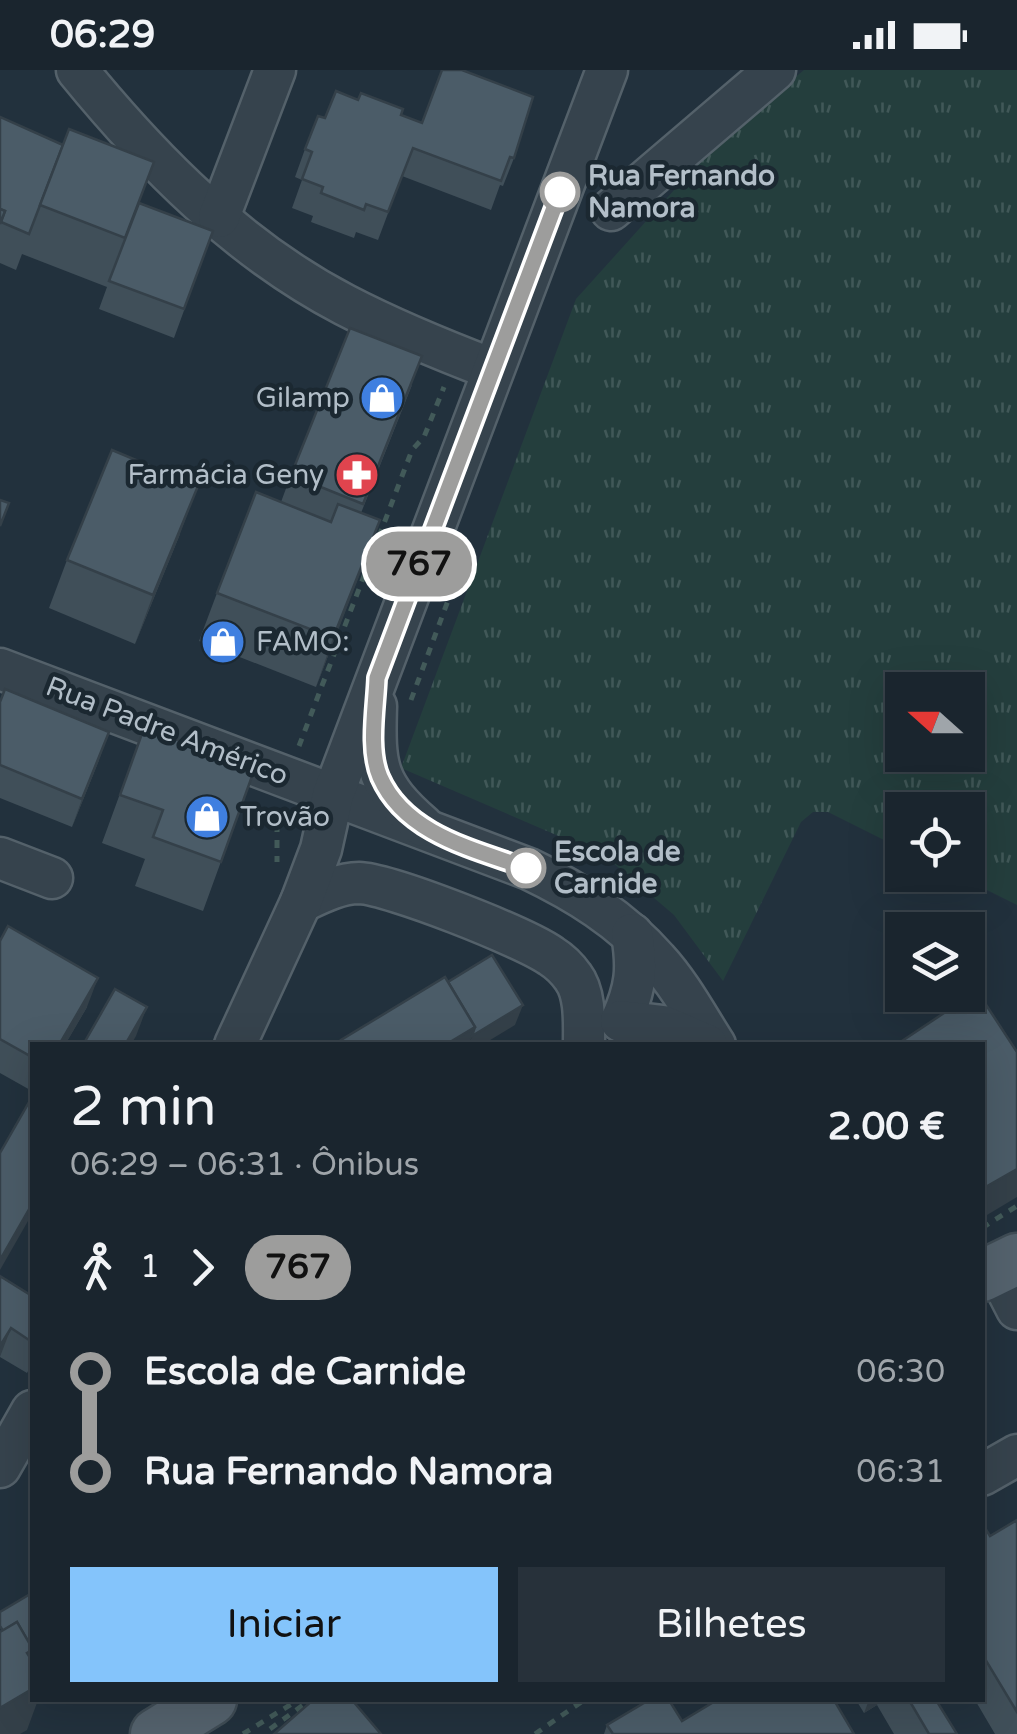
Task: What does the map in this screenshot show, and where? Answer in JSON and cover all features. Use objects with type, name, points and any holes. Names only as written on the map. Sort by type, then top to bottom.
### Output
[{"type":"main road","points":[[156,1734],[208,1702]]},
{"type":"street","points":[[78,70],[142,146],[262,252],[341,303],[413,338],[492,369]]},
{"type":"street","points":[[219,217],[275,70]]},
{"type":"street","points":[[237,1042],[301,902],[321,849],[333,795],[606,70]]},
{"type":"street","points":[[611,210],[760,73]]},
{"type":"street","name":"Rua Padre Américo","points":[[0,668],[529,869],[570,889],[632,934],[660,962],[713,1042]]},
{"type":"street","points":[[377,678],[375,745],[379,776],[399,805],[430,832]]},
{"type":"street","points":[[0,858],[52,878]]},
{"type":"street","points":[[301,902],[355,883],[382,886],[524,940],[553,957],[576,980],[584,1010],[583,1042]]},
{"type":"street","points":[[588,1042],[621,1021],[632,997],[637,966],[632,934]]},
{"type":"street","points":[[621,1021],[663,1026],[699,1042]]},
{"type":"street","points":[[0,1467],[30,1414]]},
{"type":"street","points":[[985,1473],[1017,1454]]},
{"type":"path","points":[[410,701],[459,570]]},
{"type":"path","points":[[999,1268],[1017,1206]]},
{"type":"path","points":[[243,1734],[295,1702]]},
{"type":"path","points":[[270,1729],[307,1702]]},
{"type":"path","points":[[535,1734],[581,1702]]},
{"type":"green space","points":[[804,70],[1017,70],[1017,905],[985,889],[985,792],[885,792],[885,840],[828,812],[813,812],[801,822],[723,981],[674,915],[605,856],[401,768],[576,299],[721,138]]},
{"type":"building","points":[[442,70],[462,70],[533,97],[514,158],[510,157],[501,181],[413,148],[388,212],[366,204],[364,210],[321,193],[323,187],[302,179],[312,152],[305,149],[318,116],[325,118],[336,91],[358,100],[361,93],[403,109],[401,115],[422,123]]},
{"type":"building","points":[[0,117],[63,145],[29,234],[1,222],[5,211],[0,209]]},
{"type":"building","points":[[69,129],[154,162],[125,238],[40,205]]},
{"type":"building","points":[[139,203],[213,231],[184,309],[109,281]]},
{"type":"building","points":[[350,328],[422,356],[363,504],[291,475]]},
{"type":"building","points":[[112,450],[198,486],[153,595],[67,560]]},
{"type":"building","points":[[256,492],[331,522],[338,504],[380,520],[333,638],[217,593]]},
{"type":"building","points":[[0,500],[9,503],[0,526]]},
{"type":"building","points":[[5,689],[109,732],[82,799],[0,765],[0,702]]},
{"type":"building","points":[[144,728],[255,768],[221,862],[153,837],[163,810],[120,795]]},
{"type":"building","points":[[8,926],[98,978],[61,1042],[30,1042],[30,1056],[0,1039],[0,941]]},
{"type":"building","points":[[492,955],[523,1005],[472,1036],[475,1027],[448,982]]},
{"type":"building","points":[[445,977],[475,1027],[450,1042],[341,1040]]},
{"type":"building","points":[[115,989],[147,1007],[127,1042],[85,1042]]},
{"type":"building","points":[[985,1003],[1017,1052],[1017,1169],[985,1187],[985,1042],[900,1042],[946,1012],[985,1012]]},
{"type":"building","points":[[30,1100],[30,1208],[0,1260],[0,1153]]},
{"type":"building","points":[[0,1276],[30,1295],[30,1341],[11,1328],[0,1346]]},
{"type":"building","points":[[1017,1520],[1017,1712],[985,1659],[985,1528],[990,1536]]},
{"type":"building","points":[[30,1594],[30,1645],[17,1622],[3,1631],[0,1612]]},
{"type":"building","points":[[17,1622],[30,1645],[27,1653],[30,1690],[0,1708],[0,1632]]},
{"type":"building","points":[[311,1702],[354,1702],[381,1734],[274,1734]]},
{"type":"building","points":[[646,1702],[670,1702],[682,1721],[714,1702],[835,1702],[854,1734],[613,1734],[607,1725]]},
{"type":"building","points":[[910,1702],[937,1702],[957,1734],[929,1734]]},
{"type":"bus line","name":"767","points":[[526,868],[430,832],[399,805],[379,776],[375,745],[377,678],[560,192]]},
{"type":"place","name":"Rua Fernando Namora","points":[[560,192]]},
{"type":"place","name":"Gilamp","points":[[382,398]]},
{"type":"place","name":"Farmácia Geny","points":[[357,475]]},
{"type":"place","name":"FAMO:","points":[[223,642]]},
{"type":"place","name":"Trovão","points":[[207,817]]},
{"type":"place","name":"Escola de Carnide","points":[[526,868]]}]
